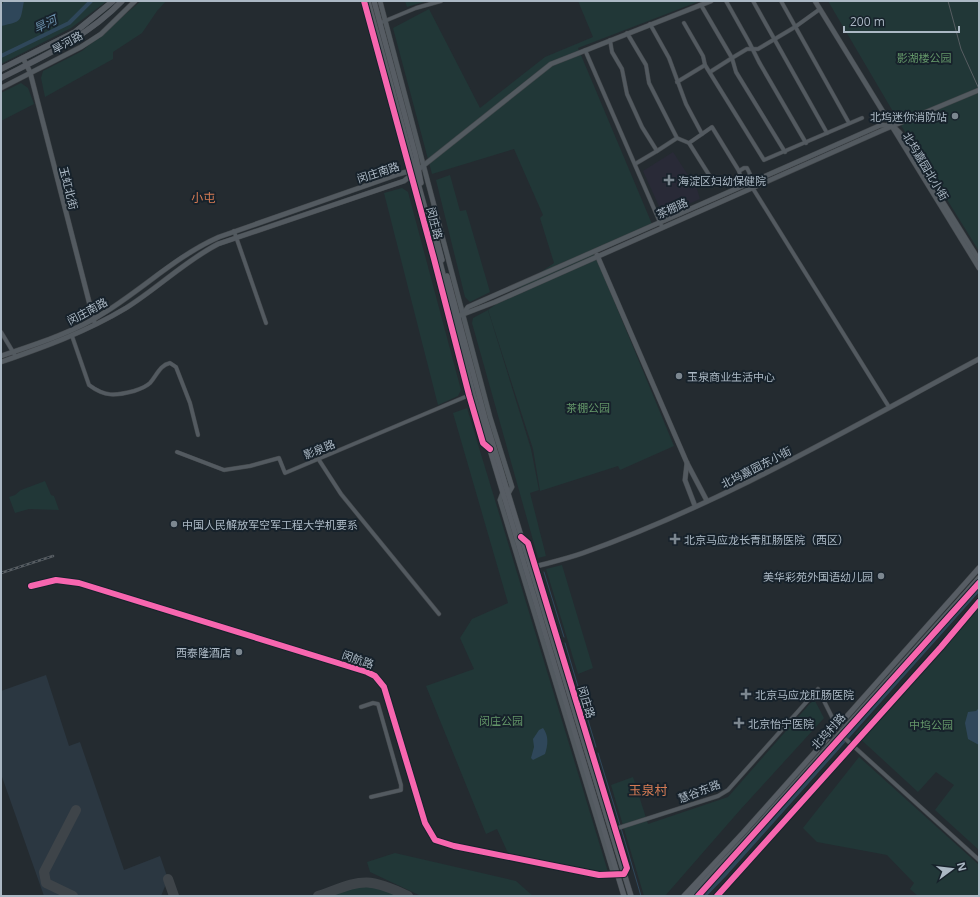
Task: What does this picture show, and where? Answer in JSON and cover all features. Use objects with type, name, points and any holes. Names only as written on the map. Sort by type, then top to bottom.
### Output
[{"type":"main road","name":"旱河路","points":[[1,69],[23,58],[68,40],[113,1]]},
{"type":"main road","name":"旱河路","points":[[1,78],[94,26],[122,1]]},
{"type":"main road","name":"闵庄路","points":[[368,1],[413,173],[458,316],[505,493],[563,685],[624,896]]},
{"type":"main road","name":"闵庄路","points":[[374,1],[382,22],[416,157],[413,173],[429,223],[426,225],[435,257],[439,258],[458,316],[471,394],[505,493],[533,568],[563,685],[631,896]]},
{"type":"main road","name":"北坞村路","points":[[684,896],[743,833],[979,568]]},
{"type":"main road","name":"北坞村路","points":[[690,896],[748,836],[979,578]]},
{"type":"street","name":"旱河路","points":[[1,88],[30,72],[82,48],[101,34],[135,1]]},
{"type":"street","name":"闵庄路","points":[[364,1],[413,173]]},
{"type":"street","name":"闵庄路","points":[[380,1],[382,22],[423,165],[458,316]]},
{"type":"street","points":[[382,22],[416,8],[441,1]]},
{"type":"street","points":[[413,173],[538,72],[551,64],[711,1]]},
{"type":"street","points":[[726,1],[806,143]]},
{"type":"street","points":[[753,1],[827,133]]},
{"type":"street","points":[[781,1],[849,123]]},
{"type":"street","points":[[815,1],[893,126]]},
{"type":"street","points":[[701,5],[732,58],[736,72],[785,152]]},
{"type":"street","points":[[710,72],[747,49],[758,49],[795,27],[820,9]]},
{"type":"street","points":[[684,22],[703,56],[704,65],[710,72],[764,160],[862,118]]},
{"type":"street","points":[[650,24],[669,58],[686,104],[702,134]]},
{"type":"street","points":[[627,33],[646,65],[649,83],[677,138],[689,143],[711,178]]},
{"type":"street","points":[[610,40],[612,52],[622,69],[627,94],[642,127],[657,151]]},
{"type":"street","points":[[584,50],[661,225]]},
{"type":"street","name":"玉虹北街","points":[[23,58],[30,72],[94,321]]},
{"type":"street","points":[[677,82],[704,65]]},
{"type":"street","name":"茶棚路","points":[[458,316],[468,306],[596,254],[751,186],[881,125],[893,126],[979,90]]},
{"type":"street","name":"北坞嘉园北小街","points":[[893,126],[900,132],[979,260]]},
{"type":"street","name":"北坞嘉园北小街","points":[[893,126],[896,135],[979,268]]},
{"type":"street","points":[[689,143],[712,127],[739,171],[741,177],[746,178],[888,407]]},
{"type":"street","points":[[635,164],[677,138]]},
{"type":"street","points":[[739,171],[744,168],[748,168],[750,174],[746,178]]},
{"type":"street","name":"闵庄南路","points":[[1,362],[72,336],[198,247],[234,231],[399,174],[413,173]]},
{"type":"street","name":"闵庄南路","points":[[1,356],[51,338],[126,307],[199,255],[218,244],[404,181],[413,173]]},
{"type":"street","points":[[234,231],[266,323]]},
{"type":"street","points":[[596,254],[687,463],[707,501]]},
{"type":"street","name":"闵庄路","points":[[435,257],[471,394]]},
{"type":"street","points":[[1,332],[16,357]]},
{"type":"street","points":[[72,336],[89,385],[103,393],[118,395],[141,388],[151,382],[162,366],[170,363],[173,364],[176,367],[190,403],[198,435]]},
{"type":"street","name":"北坞嘉园东小街","points":[[533,568],[581,554],[613,542],[707,501],[755,478],[979,359]]},
{"type":"street","name":"影泉路","points":[[177,452],[224,470],[250,466],[279,458],[285,473],[319,460],[471,394]]},
{"type":"street","points":[[319,460],[341,494],[439,614]]},
{"type":"street","points":[[687,463],[685,480],[695,506]]},
{"type":"street","name":"闵航路","points":[[31,586],[56,580],[79,584],[210,623],[375,676],[381,681],[388,697],[425,823],[436,840],[454,846],[558,867],[599,875],[618,876]]},
{"type":"street","name":"闵庄路","points":[[563,685],[618,828],[627,868],[624,874]]},
{"type":"street","name":"慧谷东路","points":[[618,828],[718,796],[728,790],[818,689],[837,727]]},
{"type":"street","points":[[361,707],[373,703],[378,704],[402,785],[401,790],[370,797]]},
{"type":"street","points":[[840,734],[848,743],[979,860]]},
{"type":"street","points":[[618,876],[624,874]]},
{"type":"shaded area","points":[[4,1],[24,1],[19,20],[1,26],[1,6]]},
{"type":"shaded area","name":"海淀区妇幼保健院","points":[[673,152],[697,189],[700,199],[663,215],[643,171]]},
{"type":"shaded area","points":[[46,675],[69,746],[80,742],[124,870],[160,856],[168,879],[161,896],[44,896],[1,774],[1,691]]},
{"type":"shaded area","points":[[979,708],[979,745],[968,739],[965,723],[968,712],[976,711]]},
{"type":"shaded area","points":[[543,728],[547,741],[545,754],[533,760],[531,758],[534,747],[533,739],[539,730]]},
{"type":"green space","points":[[1,1],[107,1],[71,28],[1,64]]},
{"type":"green space","points":[[141,1],[166,1],[142,33],[113,52],[113,59],[45,97],[41,78],[43,71],[82,51]]},
{"type":"green space","points":[[405,1],[427,1],[407,7]]},
{"type":"green space","name":"茶棚公园","points":[[578,1],[700,1],[578,48],[652,224],[593,250],[674,446],[620,470],[618,466],[540,491],[533,449],[488,310],[554,263],[540,218],[543,215],[514,149],[432,174],[393,28],[429,9],[480,108],[545,57],[593,37]]},
{"type":"green space","name":"影湖楼公园","points":[[828,1],[979,1],[979,251],[905,132]]},
{"type":"green space","points":[[21,83],[28,88],[34,104],[1,121],[1,93]]},
{"type":"green space","points":[[450,175],[460,211],[466,210],[490,292],[470,302],[465,297],[436,180]]},
{"type":"green space","points":[[402,188],[408,192],[461,390],[458,396],[438,405],[384,193]]},
{"type":"green space","points":[[488,310],[531,449],[539,490],[530,493],[546,556],[538,558],[472,323],[473,318]]},
{"type":"green space","name":"闵庄公园","points":[[467,408],[608,872],[553,864],[508,853],[497,829],[486,834],[426,686],[474,669],[460,638],[472,619],[508,603],[453,413]]},
{"type":"green space","points":[[45,481],[51,495],[54,496],[59,510],[29,509],[15,513],[9,497],[15,495],[21,490]]},
{"type":"green space","points":[[562,565],[593,668],[578,674],[546,569]]},
{"type":"green space","name":"中坞公园","points":[[979,604],[979,850],[935,810],[954,785],[936,772],[918,792],[855,734]]},
{"type":"green space","points":[[814,699],[824,718],[740,810],[665,896],[644,896],[611,785],[633,777],[648,824],[728,797]]},
{"type":"green space","points":[[859,757],[979,865],[979,896],[918,896],[910,889],[914,883],[887,855],[817,842],[803,828]]},
{"type":"green space","points":[[395,853],[516,881],[533,896],[421,896],[370,872],[367,862]]},
{"type":"green space","points":[[365,885],[385,888],[401,896],[328,896],[355,886]]},
{"type":"waterway","name":"旱河","points":[[1,56],[69,23],[91,1]]},
{"type":"waterway","points":[[544,572],[564,637]]},
{"type":"waterway","points":[[704,896],[979,589]]},
{"type":"waterway","points":[[565,643],[596,747]]},
{"type":"waterway","points":[[598,753],[620,825]]},
{"type":"waterway","points":[[621,828],[641,896]]},
{"type":"taxiway","points":[[73,896],[46,883],[44,872],[76,810]]},
{"type":"taxiway","points":[[168,879],[174,896]]},
{"type":"taxiway","points":[[318,896],[363,882],[382,885],[408,896]]},
{"type":"tram line","points":[[948,1],[961,49],[979,89]]},
{"type":"railway","points":[[1,573],[53,556]]},
{"type":"cycle path","points":[[364,1],[434,259],[469,395],[483,443],[490,449]]},
{"type":"cycle path","points":[[31,586],[56,580],[79,583],[367,672],[375,676],[384,687],[425,823],[435,840],[454,846],[599,875],[624,874],[627,868],[528,543],[521,537]]},
{"type":"cycle path","points":[[698,896],[979,583]]},
{"type":"cycle path","points":[[717,896],[941,647],[979,602]]},
{"type":"place","name":"北坞迷你消防站","points":[[955,116]]},
{"type":"place","name":"海淀区妇幼保健院","points":[[669,180]]},
{"type":"place","name":"玉泉商业生活中心","points":[[679,376]]},
{"type":"place","name":"中国人民解放军空军工程大学机要系","points":[[174,524]]},
{"type":"place","name":"北京马应龙长青肛肠医院（西区）","points":[[675,539]]},
{"type":"place","name":"美华彩苑外国语幼儿园","points":[[881,576]]},
{"type":"place","name":"西泰隆酒店","points":[[239,652]]},
{"type":"place","name":"北京马应龙肛肠医院","points":[[746,694]]},
{"type":"place","name":"北京怡宁医院","points":[[739,723]]},
{"type":"district","name":"小屯","points":[[203,197]]},
{"type":"district","name":"玉泉村","points":[[648,790]]}]
